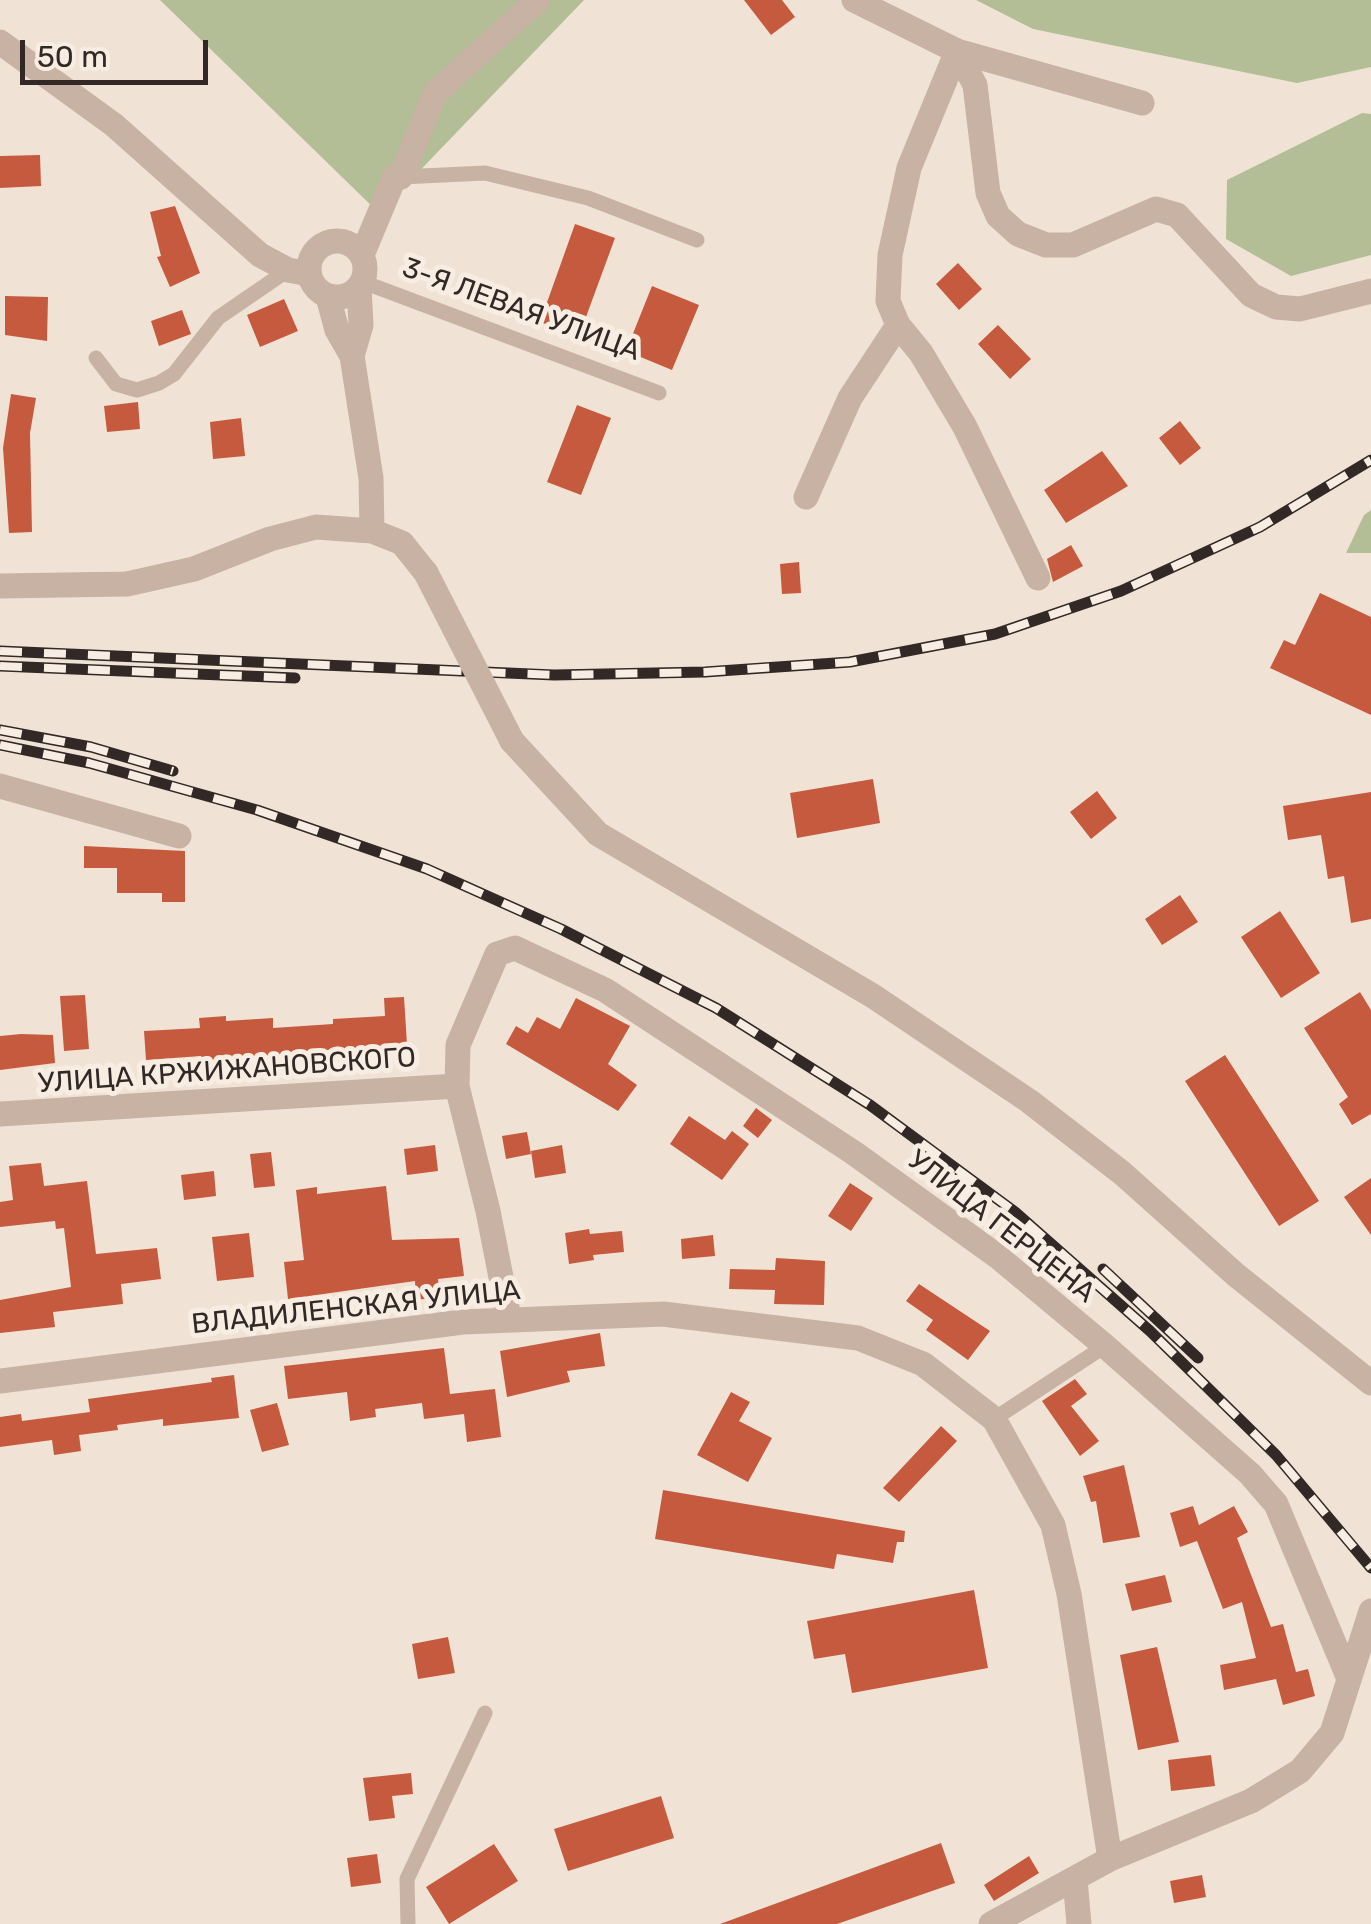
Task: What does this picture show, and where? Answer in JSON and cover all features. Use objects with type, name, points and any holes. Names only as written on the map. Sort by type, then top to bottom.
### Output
[{"type":"street","name":"3-Я ЛЕВАЯ УЛИЦА","points":[[362,255],[396,176],[402,177],[435,93],[538,0]]},
{"type":"street","points":[[854,0],[958,51],[1142,103]]},
{"type":"street","points":[[0,42],[114,125],[260,254],[298,272],[328,297],[342,298],[361,284]]},
{"type":"street","points":[[958,51],[975,85],[988,192],[998,216],[1018,234],[1046,245],[1073,246],[1156,209],[1177,215],[1251,295],[1276,306],[1300,309],[1371,291]]},
{"type":"street","points":[[958,51],[909,168],[894,237],[888,301],[898,326],[921,353],[964,427],[1038,578]]},
{"type":"street","points":[[298,272],[325,243],[339,240],[362,255],[366,268],[361,284],[361,325],[352,356]]},
{"type":"street","points":[[328,297],[337,330],[352,356],[371,478],[372,531]]},
{"type":"street","points":[[806,497],[850,398],[898,326]]},
{"type":"street","points":[[0,586],[127,584],[194,569],[270,538],[316,527],[372,531],[402,544],[426,572],[512,741],[598,834],[873,996],[1030,1101],[1122,1173],[1236,1274],[1371,1383]]},
{"type":"street","points":[[0,786],[179,836]]},
{"type":"street","name":"УЛИЦА ГЕРЦЕНА","points":[[457,1086],[458,1045],[497,954],[516,948],[622,1001],[854,1153],[997,1256],[1250,1474],[1276,1504],[1349,1679]]},
{"type":"street","points":[[457,1086],[509,1318]]},
{"type":"street","name":"УЛИЦА КРЖИЖАНОВСКОГО","points":[[0,1114],[457,1086]]},
{"type":"street","name":"ВЛАДИЛЕНСКАЯ УЛИЦА","points":[[0,1381],[509,1318],[664,1314],[858,1338],[923,1364],[994,1419]]},
{"type":"street","points":[[994,1419],[1053,1525],[1069,1594],[1110,1859]]},
{"type":"street","points":[[992,1924],[1076,1908],[1110,1859],[1250,1801],[1300,1771],[1332,1732],[1371,1611]]},
{"type":"lane","points":[[402,177],[485,174],[588,198],[698,240]]},
{"type":"lane","points":[[96,358],[116,384],[137,390],[160,383],[174,374],[218,318],[298,272]]},
{"type":"lane","name":"3-Я ЛЕВАЯ УЛИЦА","points":[[361,284],[659,393]]},
{"type":"lane","points":[[994,1419],[1106,1346]]},
{"type":"lane","points":[[408,1924],[406,1878],[485,1713]]},
{"type":"green space","points":[[160,0],[584,0],[379,213]]},
{"type":"green space","points":[[976,0],[1371,0],[1371,67],[1297,83],[1033,29]]},
{"type":"green space","points":[[1362,113],[1371,114],[1371,255],[1291,276],[1226,239],[1227,180]]},
{"type":"green space","points":[[1371,510],[1371,553],[1346,553],[1364,515]]},
{"type":"building","points":[[744,0],[782,0],[795,17],[771,35]]},
{"type":"building","points":[[40,155],[41,186],[0,188],[0,156]]},
{"type":"building","points":[[175,206],[200,273],[170,287],[157,257],[161,256],[150,212]]},
{"type":"building","points":[[575,224],[615,238],[579,336],[540,322]]},
{"type":"building","points":[[958,263],[982,289],[959,310],[936,284]]},
{"type":"building","points":[[652,286],[699,305],[672,370],[626,351]]},
{"type":"building","points":[[5,296],[48,297],[47,341],[5,335]]},
{"type":"building","points":[[284,299],[298,331],[260,347],[247,315]]},
{"type":"building","points":[[182,310],[191,334],[159,346],[151,321]]},
{"type":"building","points":[[998,325],[1031,359],[1010,379],[978,344]]},
{"type":"building","points":[[11,394],[36,398],[30,433],[32,532],[9,533],[3,448]]},
{"type":"building","points":[[138,402],[140,429],[107,432],[104,406]]},
{"type":"building","points":[[577,405],[611,418],[581,495],[547,482]]},
{"type":"building","points":[[241,418],[245,456],[213,459],[210,422]]},
{"type":"building","points":[[1180,421],[1201,448],[1180,465],[1159,438]]},
{"type":"building","points":[[1102,451],[1128,486],[1066,523],[1044,490]]},
{"type":"building","points":[[1071,545],[1083,566],[1053,582],[1047,559]]},
{"type":"building","points":[[799,562],[801,593],[782,594],[780,564]]},
{"type":"building","points":[[1320,593],[1371,617],[1371,715],[1270,668],[1284,640],[1295,645]]},
{"type":"building","points":[[873,779],[880,823],[797,838],[790,793]]},
{"type":"building","points":[[1097,791],[1117,818],[1091,839],[1070,812]]},
{"type":"building","points":[[1371,792],[1371,919],[1351,923],[1344,876],[1328,879],[1321,835],[1288,840],[1283,806]]},
{"type":"building","points":[[84,846],[185,851],[185,902],[162,902],[162,893],[117,893],[117,868],[84,868]]},
{"type":"building","points":[[1180,895],[1198,922],[1162,945],[1145,919]]},
{"type":"building","points":[[1280,911],[1320,973],[1281,998],[1241,937]]},
{"type":"building","points":[[1360,992],[1371,1010],[1371,1114],[1352,1125],[1339,1104],[1348,1097],[1304,1028]]},
{"type":"building","points":[[85,995],[89,1049],[64,1051],[60,996]]},
{"type":"building","points":[[404,997],[407,1044],[202,1061],[201,1056],[146,1060],[144,1031],[200,1028],[199,1018],[226,1016],[226,1021],[273,1018],[273,1028],[333,1024],[333,1019],[385,1016],[384,998]]},
{"type":"building","points":[[576,998],[630,1026],[608,1064],[637,1085],[618,1111],[506,1044],[516,1026],[528,1033],[537,1017],[560,1029]]},
{"type":"building","points":[[53,1035],[55,1063],[0,1070],[0,1036]]},
{"type":"building","points":[[1225,1055],[1319,1201],[1279,1226],[1185,1081]]},
{"type":"building","points":[[756,1108],[772,1120],[758,1138],[743,1126]]},
{"type":"building","points":[[689,1116],[725,1140],[732,1131],[749,1144],[722,1180],[670,1144]]},
{"type":"building","points":[[527,1132],[531,1154],[506,1159],[502,1136]]},
{"type":"building","points":[[435,1145],[438,1171],[407,1175],[404,1149]]},
{"type":"building","points":[[562,1145],[566,1173],[535,1178],[531,1151]]},
{"type":"building","points":[[271,1152],[275,1186],[254,1188],[250,1154]]},
{"type":"building","points":[[41,1163],[44,1186],[87,1181],[96,1254],[157,1248],[161,1279],[121,1284],[123,1304],[53,1312],[55,1327],[0,1333],[0,1300],[71,1287],[64,1228],[56,1229],[55,1221],[0,1227],[0,1202],[13,1200],[9,1166]]},
{"type":"building","points":[[214,1171],[216,1196],[184,1200],[181,1175]]},
{"type":"building","points":[[1371,1178],[1371,1235],[1344,1197]]},
{"type":"building","points":[[850,1183],[873,1198],[851,1231],[828,1216]]},
{"type":"building","points":[[386,1186],[392,1240],[459,1238],[464,1276],[438,1279],[440,1297],[416,1300],[415,1281],[288,1299],[284,1262],[304,1260],[296,1190],[317,1187],[317,1194]]},
{"type":"building","points":[[589,1229],[590,1234],[622,1231],[624,1252],[593,1255],[594,1260],[569,1264],[565,1233]]},
{"type":"building","points":[[249,1233],[254,1277],[217,1281],[212,1237]]},
{"type":"building","points":[[713,1235],[715,1256],[682,1259],[681,1239]]},
{"type":"building","points":[[776,1258],[825,1261],[824,1305],[774,1304],[775,1290],[729,1289],[730,1269],[775,1270]]},
{"type":"building","points":[[919,1284],[990,1331],[968,1360],[926,1330],[933,1320],[906,1301]]},
{"type":"building","points":[[600,1333],[605,1366],[567,1371],[570,1382],[507,1397],[500,1351]]},
{"type":"building","points":[[444,1348],[450,1394],[495,1389],[501,1437],[467,1442],[464,1414],[424,1419],[422,1403],[375,1409],[376,1417],[350,1421],[347,1392],[288,1399],[284,1366]]},
{"type":"building","points":[[234,1375],[239,1418],[163,1426],[163,1419],[117,1425],[118,1430],[79,1435],[81,1451],[54,1455],[52,1440],[0,1447],[0,1417],[21,1414],[22,1421],[90,1412],[88,1399],[212,1382],[211,1378]]},
{"type":"building","points":[[1075,1379],[1087,1394],[1071,1406],[1099,1441],[1080,1456],[1042,1401]]},
{"type":"building","points":[[731,1392],[750,1402],[739,1421],[772,1438],[748,1482],[697,1455]]},
{"type":"building","points":[[277,1403],[289,1445],[262,1452],[250,1410]]},
{"type":"building","points":[[941,1426],[957,1441],[899,1502],[883,1488]]},
{"type":"building","points":[[1124,1465],[1140,1537],[1103,1543],[1096,1501],[1091,1502],[1083,1476]]},
{"type":"building","points":[[663,1490],[905,1531],[904,1542],[897,1542],[893,1563],[837,1554],[834,1569],[655,1539]]},
{"type":"building","points":[[1193,1506],[1199,1525],[1234,1506],[1248,1532],[1237,1538],[1271,1627],[1283,1624],[1296,1672],[1308,1669],[1315,1696],[1283,1705],[1276,1679],[1224,1690],[1220,1665],[1256,1658],[1242,1602],[1223,1609],[1197,1541],[1180,1547],[1170,1513]]},
{"type":"building","points":[[1165,1575],[1172,1602],[1132,1611],[1125,1584]]},
{"type":"building","points":[[974,1590],[988,1668],[852,1693],[845,1654],[814,1659],[807,1621]]},
{"type":"building","points":[[448,1637],[455,1673],[418,1679],[412,1644]]},
{"type":"building","points":[[1157,1647],[1179,1742],[1138,1750],[1120,1655]]},
{"type":"building","points":[[1211,1755],[1215,1786],[1171,1791],[1168,1760]]},
{"type":"building","points":[[411,1773],[413,1794],[392,1796],[395,1818],[369,1821],[363,1778]]},
{"type":"building","points":[[661,1796],[674,1838],[568,1871],[554,1829]]},
{"type":"building","points":[[941,1843],[955,1883],[837,1924],[720,1924]]},
{"type":"building","points":[[494,1844],[518,1881],[449,1924],[426,1887]]},
{"type":"building","points":[[377,1854],[381,1883],[351,1887],[347,1858]]},
{"type":"building","points":[[1029,1856],[1039,1873],[994,1901],[984,1885]]},
{"type":"building","points":[[1202,1875],[1206,1897],[1174,1903],[1170,1881]]},
{"type":"railway","points":[[0,651],[554,675],[705,672],[850,662],[995,634],[1121,591],[1260,527],[1371,460]]},
{"type":"railway","points":[[0,666],[295,678]]},
{"type":"railway","points":[[0,730],[91,747],[173,771]]},
{"type":"railway","points":[[0,745],[89,763],[257,810],[427,869],[561,929],[716,1008],[870,1105],[1015,1212],[1150,1331],[1276,1455],[1371,1568]]},
{"type":"railway","points":[[1103,1269],[1198,1358]]}]
